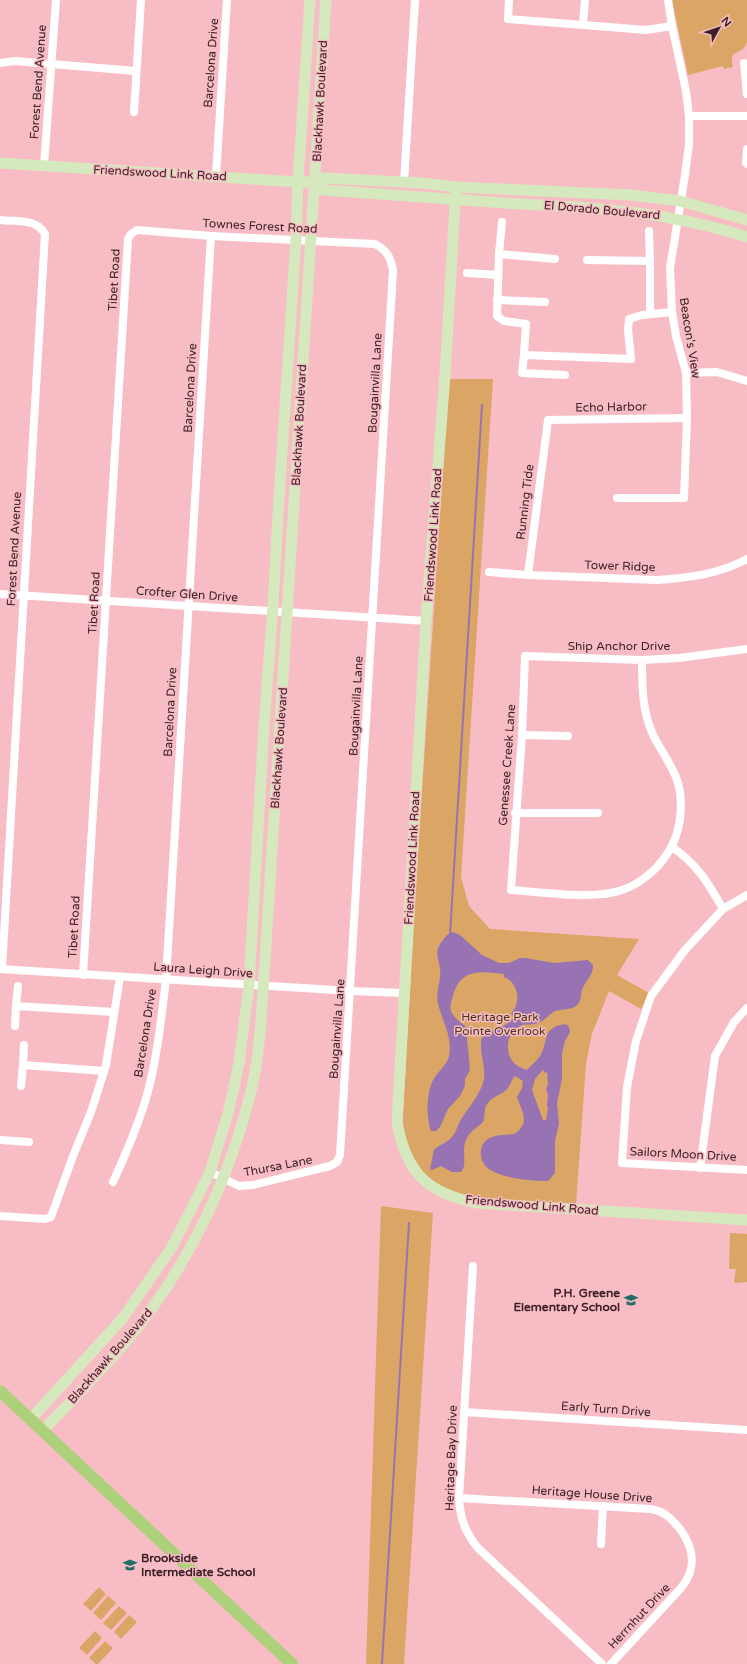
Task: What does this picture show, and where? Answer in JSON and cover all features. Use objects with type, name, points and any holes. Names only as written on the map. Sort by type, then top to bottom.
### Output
[{"type":"main road","name":"Blackhawk Boulevard","points":[[30,1420],[123,1318],[172,1247],[210,1172],[229,1110],[237,1076],[249,985],[310,0]]},
{"type":"main road","name":"Blackhawk Boulevard","points":[[42,1431],[96,1375],[129,1337],[154,1305],[194,1241],[211,1208],[239,1134],[252,1086],[260,1039],[264,985],[288,613],[303,344],[311,240],[318,182],[326,0]]},
{"type":"main road","points":[[304,78],[322,80]]},
{"type":"main road","name":"Friendswood Link Road","points":[[0,163],[298,182],[318,182],[323,178],[422,183],[456,187],[454,200],[445,376],[426,621],[396,1122],[403,1152],[421,1179],[434,1188],[452,1197],[477,1203],[747,1220]]},
{"type":"main road","points":[[318,182],[323,190],[454,200]]},
{"type":"main road","name":"El Dorado Boulevard","points":[[456,187],[630,195],[680,202],[747,220]]},
{"type":"main road","name":"El Dorado Boulevard","points":[[454,200],[646,213],[677,218],[747,237]]},
{"type":"main road","points":[[289,342],[303,344]]},
{"type":"main road","points":[[283,427],[298,429]]},
{"type":"main road","points":[[278,514],[293,515]]},
{"type":"main road","points":[[264,726],[280,727]]},
{"type":"main road","points":[[259,813],[275,814]]},
{"type":"main road","points":[[157,1270],[171,1278]]},
{"type":"main road","points":[[83,1363],[96,1375]]},
{"type":"main road","points":[[0,1391],[292,1664]]},
{"type":"street","name":"Forest Bend Avenue","points":[[44,166],[56,0]]},
{"type":"street","points":[[134,112],[141,0]]},
{"type":"street","name":"Barcelona Drive","points":[[216,176],[227,0]]},
{"type":"street","points":[[404,183],[416,0]]},
{"type":"street","points":[[509,0],[508,19],[646,30],[672,26]]},
{"type":"street","points":[[583,24],[585,0]]},
{"type":"street","name":"Beacon's View","points":[[617,498],[684,498],[687,418],[686,372],[676,336],[672,312],[670,268],[689,144],[689,116],[686,91],[668,0]]},
{"type":"street","points":[[0,63],[15,61],[136,71]]},
{"type":"street","points":[[744,63],[747,94]]},
{"type":"street","points":[[689,116],[747,116]]},
{"type":"street","points":[[746,164],[747,149]]},
{"type":"street","name":"Forest Bend Avenue","points":[[0,220],[34,223],[41,227],[45,234],[1,969]]},
{"type":"street","points":[[502,222],[499,254],[497,316],[504,321],[526,324],[522,373],[565,375]]},
{"type":"street","name":"Townes Forest Road","points":[[131,234],[137,230],[211,236],[375,244],[387,252]]},
{"type":"street","points":[[649,231],[650,314]]},
{"type":"street","name":"Tibet Road","points":[[83,975],[128,239],[131,234]]},
{"type":"street","name":"Barcelona Drive","points":[[113,1182],[134,1136],[145,1101],[158,1043],[166,979],[211,236]]},
{"type":"street","name":"Bougainvilla Lane","points":[[338,1162],[340,1155],[351,991],[393,271],[392,261],[387,252]]},
{"type":"street","points":[[499,254],[555,259]]},
{"type":"street","points":[[587,260],[650,261]]},
{"type":"street","points":[[467,273],[498,276]]},
{"type":"street","points":[[497,300],[545,302]]},
{"type":"street","points":[[524,354],[631,359],[628,330],[629,319],[642,315],[672,312]]},
{"type":"street","points":[[686,372],[717,372],[738,377],[747,381]]},
{"type":"street","name":"Echo Harbor","points":[[546,432],[548,420],[687,418]]},
{"type":"street","name":"Running Tide","points":[[528,575],[546,432]]},
{"type":"street","name":"Tower Ridge","points":[[488,572],[528,575],[669,579],[732,568],[747,559]]},
{"type":"street","name":"Crofter Glen Drive","points":[[0,594],[426,621]]},
{"type":"street","name":"Ship Anchor Drive","points":[[539,657],[642,660],[679,658],[747,649]]},
{"type":"street","name":"Genessee Creek Lane","points":[[539,657],[525,656],[522,735],[515,813],[511,890],[591,895],[605,894],[622,890],[636,884],[649,875],[672,847]]},
{"type":"street","points":[[642,660],[643,705],[654,737],[676,778],[681,798],[681,814],[672,847],[685,856],[698,869],[723,909],[747,895]]},
{"type":"street","points":[[522,735],[568,736]]},
{"type":"street","points":[[515,813],[598,813]]},
{"type":"street","name":"Sailors Moon Drive","points":[[723,909],[685,950],[651,996],[636,1041],[627,1087],[622,1163],[747,1170]]},
{"type":"street","name":"Laura Leigh Drive","points":[[1,969],[249,985],[404,993]]},
{"type":"street","points":[[0,1216],[45,1219],[51,1217],[91,1112],[104,1071],[120,977]]},
{"type":"street","points":[[15,1026],[18,986]]},
{"type":"street","points":[[16,1006],[114,1012]]},
{"type":"street","points":[[700,1168],[715,1056],[734,1022],[747,1008]]},
{"type":"street","points":[[22,1086],[24,1045]]},
{"type":"street","points":[[23,1065],[104,1071]]},
{"type":"street","points":[[0,1140],[29,1142]]},
{"type":"street","name":"Thursa Lane","points":[[210,1172],[239,1186],[253,1185],[324,1169],[338,1162]]},
{"type":"street","name":"Heritage Bay Drive","points":[[473,1266],[460,1498],[460,1511],[465,1529],[478,1548],[602,1664]]},
{"type":"street","name":"Early Turn Drive","points":[[464,1412],[747,1430]]},
{"type":"street","name":"Heritage House Drive","points":[[460,1498],[658,1510],[668,1516],[682,1532],[690,1546],[692,1553],[692,1568],[685,1584]]},
{"type":"street","points":[[601,1544],[603,1506]]},
{"type":"street","name":"Herrnhut Drive","points":[[611,1664],[685,1584]]},
{"type":"green space","points":[[672,0],[747,0],[747,43],[743,49],[732,56],[733,67],[724,69],[723,66],[688,75]]},
{"type":"green space","name":"Heritage Park Pointe Overlook","points":[[449,379],[493,379],[461,877],[469,906],[490,929],[639,939],[617,975],[649,993],[641,1009],[609,991],[592,1034],[586,1064],[576,1205],[470,1198],[440,1188],[414,1163],[402,1136],[415,898]]},
{"type":"green space","points":[[381,1206],[433,1213],[404,1664],[366,1664]]},
{"type":"green space","points":[[730,1233],[747,1234],[747,1282],[734,1283],[736,1269],[729,1269]]},
{"type":"green space","points":[[99,1587],[106,1594],[91,1611],[83,1604]]},
{"type":"green space","points":[[108,1596],[116,1603],[101,1620],[93,1613]]},
{"type":"green space","points":[[119,1606],[127,1613],[111,1630],[103,1623]]},
{"type":"green space","points":[[129,1615],[137,1622],[121,1639],[114,1632]]},
{"type":"green space","points":[[95,1631],[102,1638],[87,1655],[79,1648]]},
{"type":"green space","points":[[105,1641],[113,1648],[98,1664],[96,1664],[89,1658]]},
{"type":"shaded area","points":[[453,932],[460,935],[482,955],[499,963],[509,963],[520,958],[525,958],[555,963],[588,960],[593,965],[591,975],[583,987],[580,1000],[576,1006],[569,1009],[555,1011],[543,1021],[538,1023],[518,1027],[509,1038],[508,1048],[511,1059],[517,1065],[527,1070],[540,1056],[549,1031],[553,1028],[566,1024],[569,1027],[570,1032],[565,1041],[562,1053],[562,1079],[557,1103],[559,1124],[555,1141],[555,1173],[548,1181],[519,1179],[498,1174],[487,1168],[482,1159],[481,1149],[487,1140],[497,1135],[514,1134],[519,1130],[524,1121],[523,1112],[517,1097],[522,1088],[523,1081],[515,1076],[507,1089],[488,1103],[485,1108],[483,1122],[472,1131],[466,1140],[464,1149],[464,1166],[461,1172],[452,1172],[441,1166],[432,1170],[430,1169],[434,1150],[453,1136],[460,1121],[482,1085],[484,1073],[481,1044],[484,1034],[505,1025],[514,1018],[511,1013],[517,1004],[517,993],[513,983],[504,977],[504,974],[487,972],[472,973],[461,980],[456,987],[450,1009],[452,1014],[466,1027],[470,1070],[465,1079],[465,1086],[460,1096],[448,1109],[440,1127],[436,1131],[431,1131],[428,1118],[428,1096],[432,1082],[447,1061],[450,1052],[448,1035],[437,1001],[440,971],[437,954],[440,945],[446,936]],"holes":[[[543,1070],[545,1073],[547,1072],[548,1084],[546,1089],[548,1095],[548,1108],[546,1120],[543,1120],[532,1090],[535,1079]]]},
{"type":"waterway","points":[[450,935],[482,405]]},
{"type":"waterway","points":[[382,1664],[409,1223]]},
{"type":"place","name":"P.H. Greene Elementary School","points":[[631,1300]]},
{"type":"place","name":"Brookside Intermediate School","points":[[130,1565]]}]
